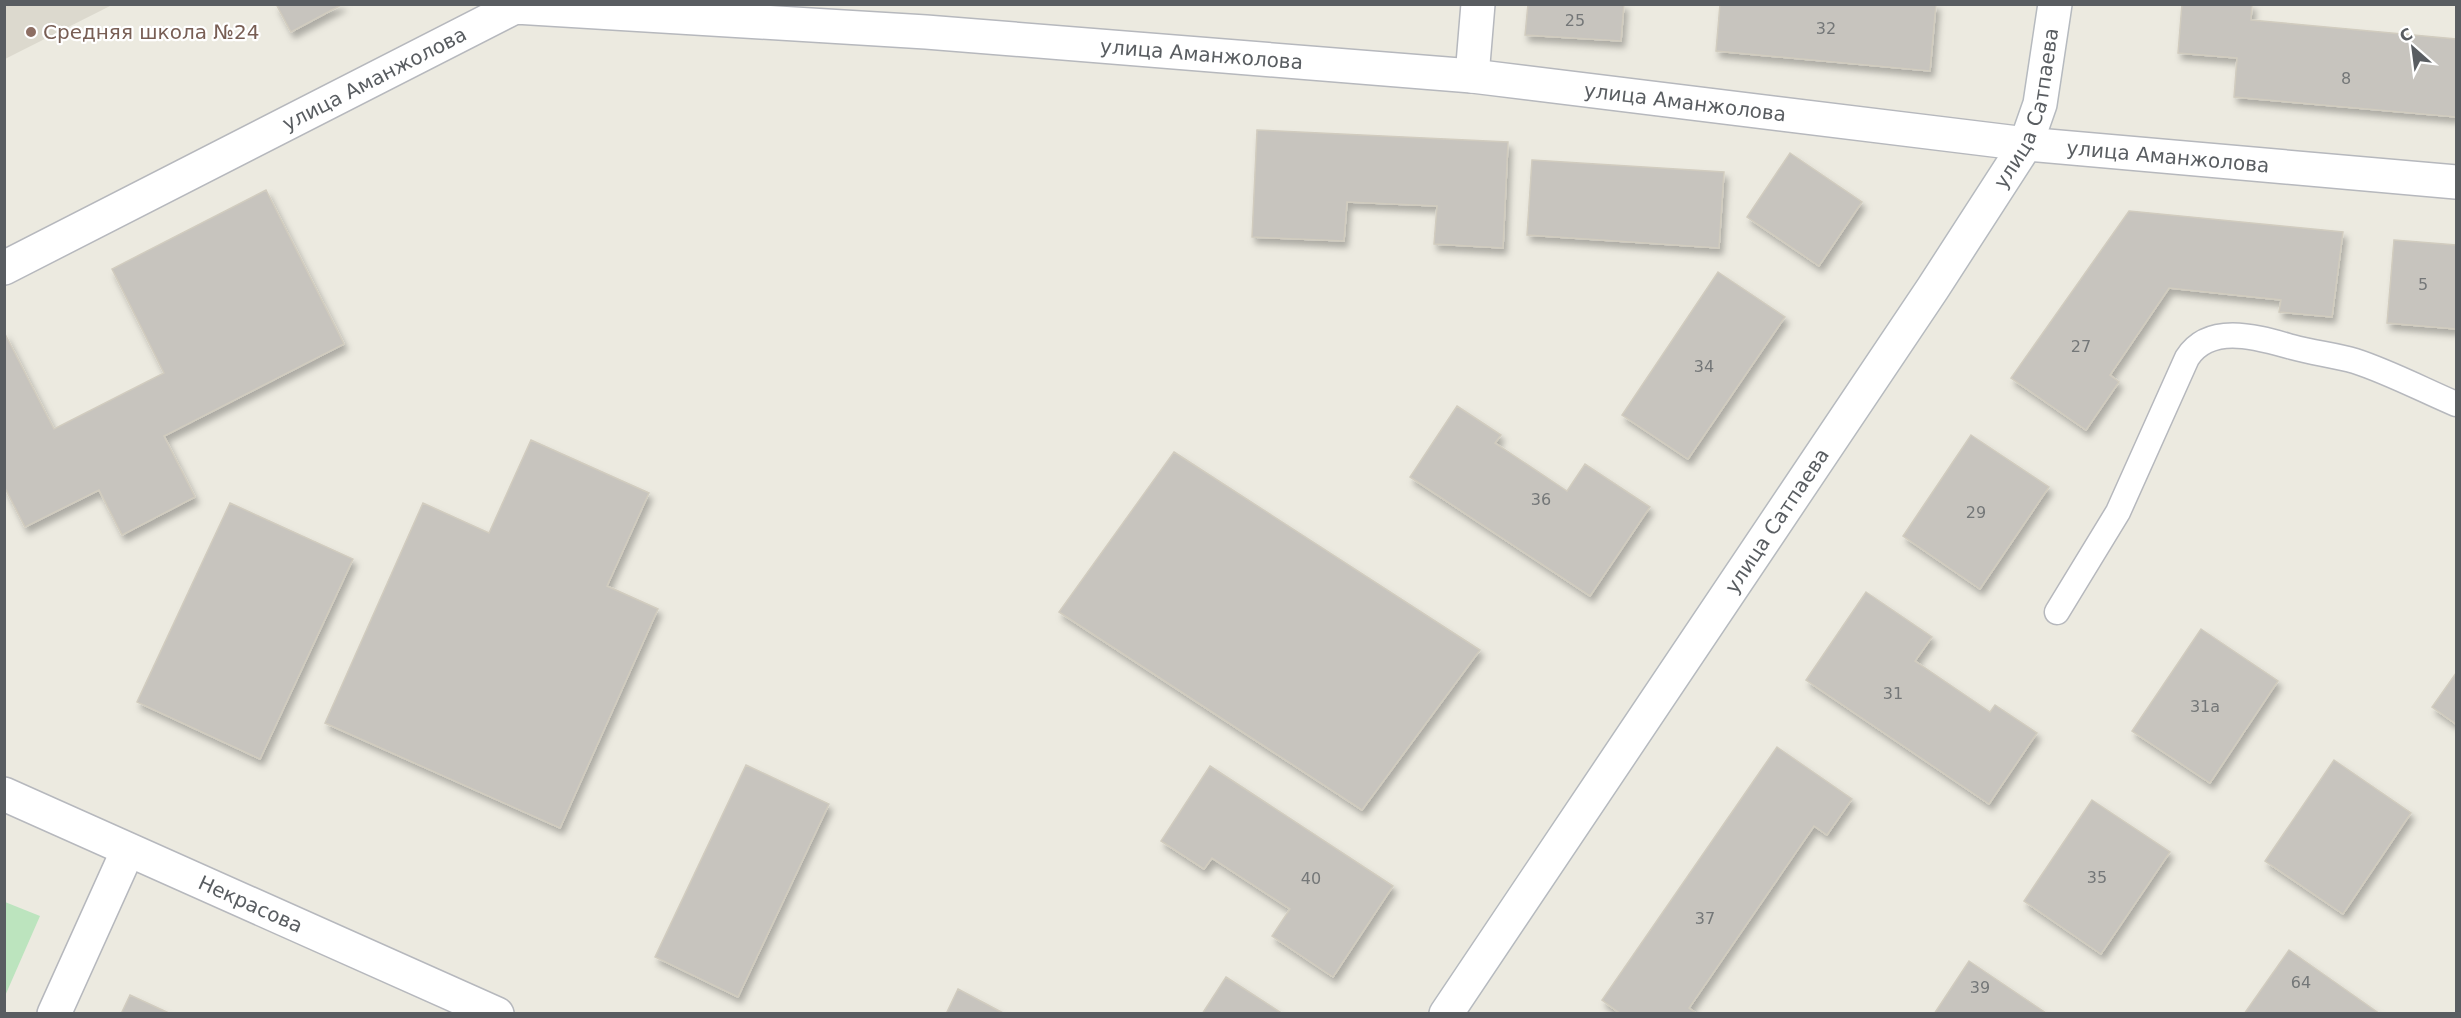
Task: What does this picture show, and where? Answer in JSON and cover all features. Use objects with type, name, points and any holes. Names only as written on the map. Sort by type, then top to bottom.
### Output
[{"type":"street","points":[[1472,76],[1478,4]]},
{"type":"street","name":"улица Сатпаева","points":[[1446,1014],[1920,308],[2026,144],[2040,104],[2055,4]]},
{"type":"street","name":"улица Аманжолова","points":[[4,268],[514,6],[926,32],[1472,76],[2026,144],[2457,182]]},
{"type":"street","name":"Некрасова","points":[[4,794],[497,1014]]},
{"type":"street","points":[[54,1014],[128,850]]},
{"type":"lane","points":[[2057,612],[2118,512],[2187,358],[2194,348],[2203,342],[2217,337],[2257,336],[2356,362],[2457,404]]},
{"type":"shaded area","name":"Средняя школа №24","points":[[5,4],[112,4],[112,5],[5,59]]},
{"type":"green space","points":[[5,902],[40,916],[5,996]]},
{"type":"building","points":[[276,4],[343,4],[291,32]]},
{"type":"building","points":[[1528,4],[1624,4],[1621,41],[1525,35]]},
{"type":"building","points":[[1720,4],[1936,4],[1930,71],[1716,51]]},
{"type":"building","points":[[2182,4],[2252,4],[2251,20],[2456,39],[2456,117],[2234,97],[2237,58],[2178,53]]},
{"type":"building","points":[[1257,130],[1508,142],[1503,248],[1434,244],[1437,206],[1347,202],[1344,241],[1252,237]]},
{"type":"building","points":[[1790,153],[1862,202],[1819,266],[1747,217]]},
{"type":"building","points":[[1532,160],[1724,172],[1719,248],[1527,235]]},
{"type":"building","points":[[266,190],[344,344],[164,436],[195,497],[122,535],[99,490],[25,527],[4,486],[4,332],[54,429],[164,373],[112,269]]},
{"type":"building","points":[[2129,211],[2343,232],[2332,317],[2279,312],[2281,300],[2169,288],[2110,375],[2119,382],[2086,430],[2011,378]]},
{"type":"building","points":[[2394,240],[2456,245],[2456,329],[2387,323]]},
{"type":"building","points":[[1718,272],[1785,317],[1688,459],[1622,415]]},
{"type":"building","points":[[1457,406],[1501,435],[1495,443],[1567,491],[1585,464],[1650,507],[1590,596],[1410,477]]},
{"type":"building","points":[[1971,435],[2049,487],[1980,589],[1903,536]]},
{"type":"building","points":[[531,440],[649,493],[607,586],[658,609],[560,828],[325,723],[423,503],[489,533]]},
{"type":"building","points":[[1174,452],[1480,650],[1362,810],[1059,612]]},
{"type":"building","points":[[230,503],[353,559],[260,759],[137,702]]},
{"type":"building","points":[[1866,592],[1932,637],[1915,661],[1990,712],[1995,705],[2037,733],[1989,804],[1806,680]]},
{"type":"building","points":[[2201,629],[2278,681],[2210,783],[2132,731]]},
{"type":"building","points":[[2456,673],[2456,724],[2432,707]]},
{"type":"building","points":[[1777,747],[1852,799],[1827,835],[1814,826],[1689,1008],[1697,1014],[1621,1014],[1602,1000]]},
{"type":"building","points":[[2334,760],[2411,813],[2343,914],[2265,861]]},
{"type":"building","points":[[746,765],[829,804],[738,997],[655,957]]},
{"type":"building","points":[[1210,766],[1393,886],[1333,977],[1272,936],[1290,909],[1212,858],[1204,869],[1161,841]]},
{"type":"building","points":[[2092,800],[2170,852],[2101,954],[2024,901]]},
{"type":"building","points":[[2289,950],[2380,1014],[2244,1014]]},
{"type":"building","points":[[1969,961],[2046,1013],[1934,1014]]},
{"type":"building","points":[[1226,977],[1283,1014],[1202,1014]]},
{"type":"building","points":[[958,989],[1005,1014],[946,1014]]},
{"type":"building","points":[[130,995],[171,1014],[121,1014]]},
{"type":"place","name":"Средняя школа №24","points":[[31,32]]}]
